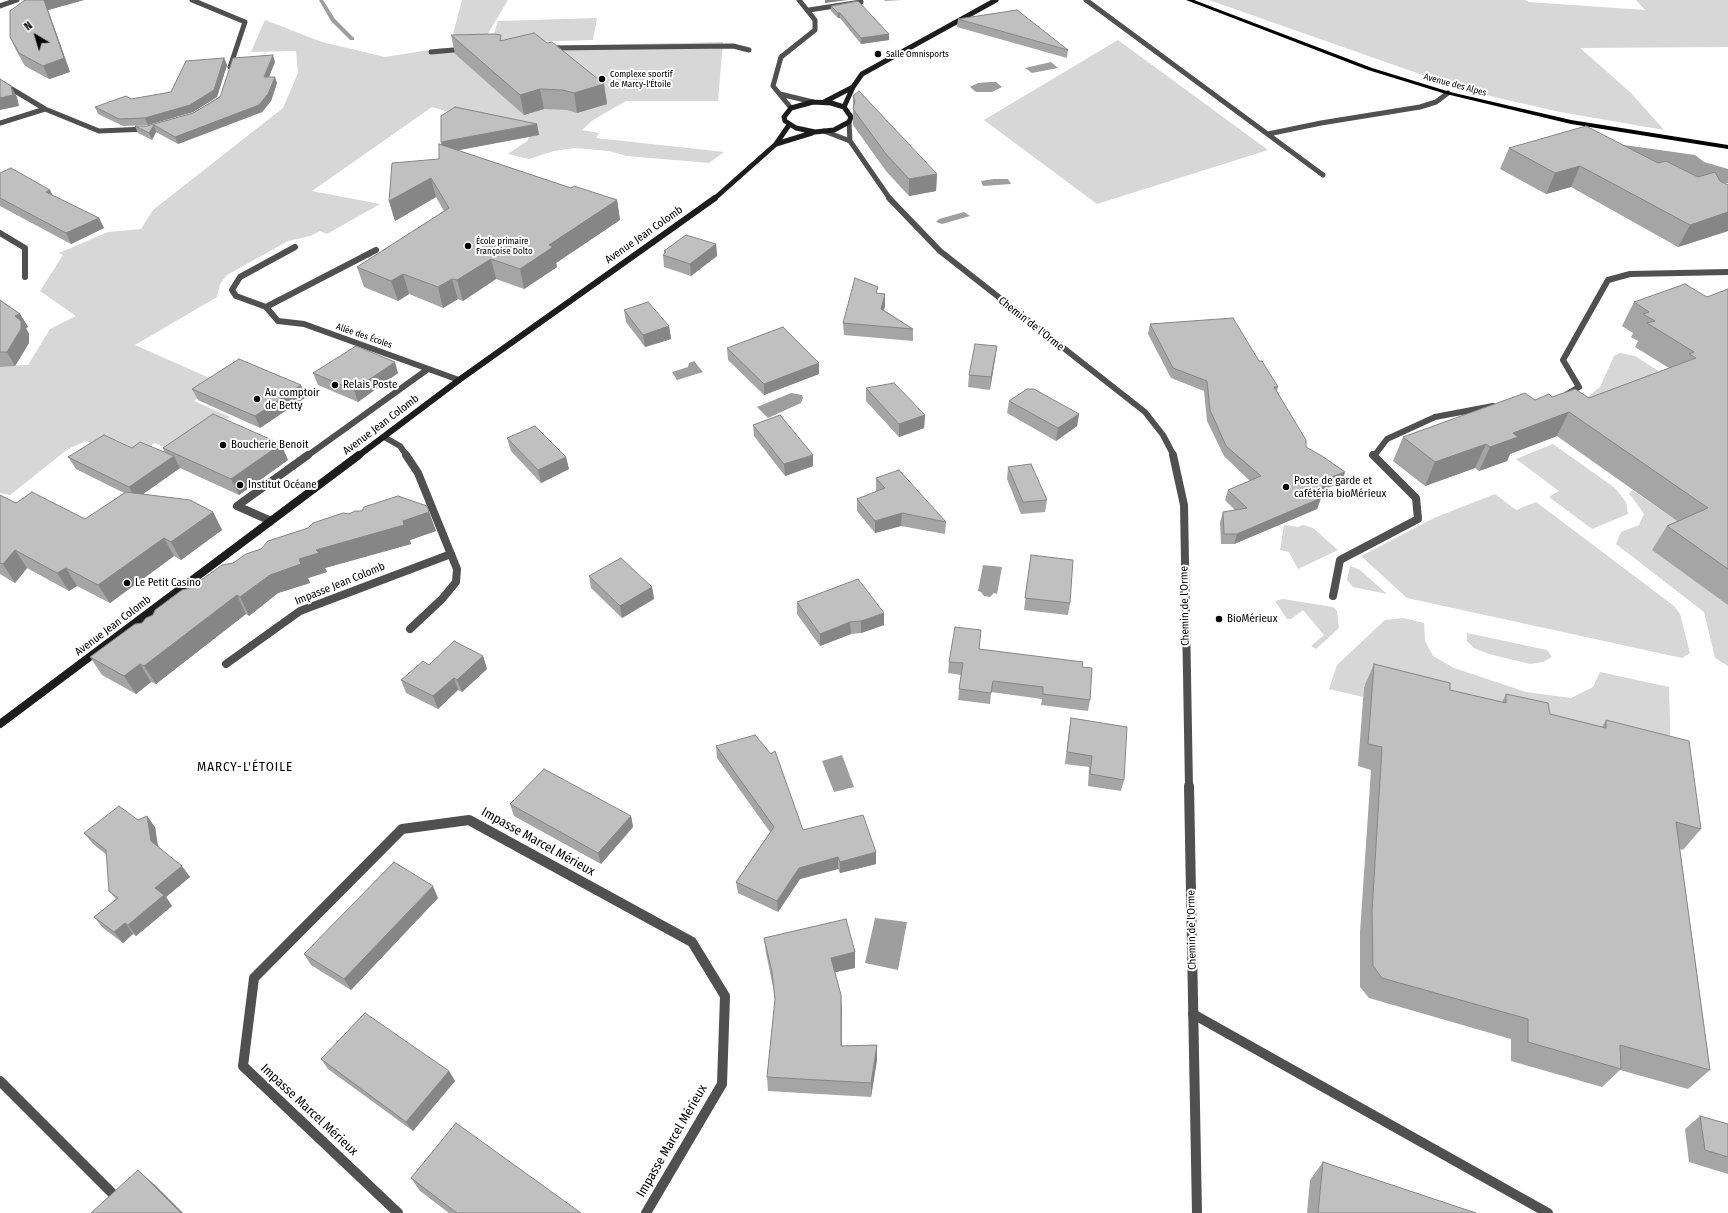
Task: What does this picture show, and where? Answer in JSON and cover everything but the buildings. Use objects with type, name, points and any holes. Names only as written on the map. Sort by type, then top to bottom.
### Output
[{"type":"main road","name":"Avenue des Alpes","points":[[1189,0],[1370,69],[1448,93],[1571,122],[1728,147]]},
{"type":"street","points":[[0,6],[17,0]]},
{"type":"street","points":[[192,0],[245,22],[229,72]]},
{"type":"street","points":[[791,108],[773,86],[781,57],[815,30],[815,20],[809,10],[799,0]]},
{"type":"street","points":[[844,107],[853,87],[862,74],[883,61],[996,0]]},
{"type":"street","points":[[1086,0],[1323,175]]},
{"type":"street","points":[[809,10],[861,2]]},
{"type":"street","points":[[538,48],[733,46],[749,50]]},
{"type":"street","points":[[431,52],[471,49]]},
{"type":"street","points":[[0,82],[45,109],[99,131],[156,128]]},
{"type":"street","points":[[824,102],[853,87]]},
{"type":"street","points":[[1268,134],[1321,123],[1420,107],[1436,102],[1448,93]]},
{"type":"street","points":[[780,94],[813,102],[824,102],[844,107],[849,112],[851,117],[849,122],[850,142],[824,131]]},
{"type":"street","points":[[813,102],[791,108],[784,117],[789,125],[805,131],[815,132],[839,128],[849,122]]},
{"type":"street","points":[[0,123],[45,109]]},
{"type":"street","name":"Avenue Jean Colomb","points":[[0,724],[459,380],[713,200],[776,144],[789,125]]},
{"type":"street","name":"Avenue Jean Colomb","points":[[776,144],[815,132]]},
{"type":"street","name":"Chemin de l'Orme","points":[[850,142],[890,200],[940,251],[1145,412],[1163,435],[1175,458],[1184,505],[1197,1213]]},
{"type":"street","points":[[0,234],[25,248],[25,277]]},
{"type":"street","name":"Allée des Écoles","points":[[295,247],[240,277],[232,290],[236,296],[266,307],[278,321],[304,324],[459,380]]},
{"type":"street","points":[[266,307],[376,250]]},
{"type":"street","points":[[1560,399],[1579,387],[1563,360],[1597,297],[1608,280],[1630,274],[1728,272]]},
{"type":"street","points":[[271,521],[237,506],[428,369]]},
{"type":"street","points":[[1332,596],[1340,560],[1418,519],[1416,498],[1373,455],[1387,439],[1435,417],[1497,406]]},
{"type":"street","points":[[384,437],[400,446],[418,473],[457,569],[456,582],[442,599],[410,629]]},
{"type":"street","name":"Impasse Jean Colomb","points":[[226,664],[300,611],[451,554]]},
{"type":"street","name":"Impasse Marcel Mérieux","points":[[398,1213],[243,1066],[254,978],[402,829],[469,820],[692,942],[725,996],[722,1084],[646,1213]]},
{"type":"street","points":[[1193,1014],[1548,1213]]},
{"type":"street","points":[[0,1081],[116,1197]]},
{"type":"shaded area","points":[[462,0],[508,0],[486,37],[452,38]]},
{"type":"shaded area","points":[[1209,0],[1525,0],[1529,2],[1645,10],[1636,0],[1728,0],[1728,47],[1580,48],[1632,94],[1664,130],[1560,112],[1468,91]]},
{"type":"shaded area","points":[[597,18],[593,40],[491,43],[498,21]]},
{"type":"shaded area","points":[[265,20],[322,42],[385,57],[442,48],[723,42],[718,101],[626,101],[593,120],[582,130],[599,133],[596,138],[724,152],[709,163],[627,156],[609,151],[575,148],[554,151],[529,159],[508,154],[527,141],[535,127],[469,118],[432,107],[312,191],[380,204],[327,234],[320,231],[310,236],[288,241],[227,275],[220,284],[217,297],[135,345],[221,383],[194,401],[230,417],[176,453],[155,443],[139,451],[116,440],[105,448],[86,441],[68,449],[10,495],[0,493],[0,366],[28,365],[50,329],[76,316],[40,291],[63,255],[59,253],[108,232],[141,229],[153,210],[283,108],[298,73],[296,51],[251,52]]},
{"type":"shaded area","points":[[1118,40],[1268,150],[1097,204],[984,120]]},
{"type":"shaded area","points":[[1051,62],[1058,68],[1032,73],[1025,68]]},
{"type":"shaded area","points":[[996,82],[1002,87],[992,92],[976,92],[970,87],[978,83]]},
{"type":"shaded area","points":[[1624,145],[1695,155],[1704,162],[1728,169],[1728,183],[1722,184],[1632,159],[1617,148]]},
{"type":"shaded area","points":[[1008,179],[1011,184],[983,186],[981,181]]},
{"type":"shaded area","points":[[964,212],[970,216],[942,224],[936,222],[939,219]]},
{"type":"shaded area","points":[[1620,353],[1635,356],[1677,383],[1580,403],[1600,387],[1614,356]]},
{"type":"shaded area","points":[[694,361],[703,372],[677,380],[672,372],[688,367],[689,363]]},
{"type":"shaded area","points":[[791,393],[802,395],[803,398],[801,403],[768,418],[757,407]]},
{"type":"shaded area","points":[[1553,444],[1615,488],[1626,502],[1628,514],[1592,529],[1549,497],[1559,491],[1516,459]]},
{"type":"shaded area","points":[[1632,490],[1693,532],[1728,605],[1728,666],[1715,658],[1704,612],[1616,544],[1621,532],[1639,525],[1644,514],[1629,493]]},
{"type":"shaded area","points":[[1495,494],[1516,510],[1536,502],[1674,606],[1680,614],[1690,653],[1682,658],[1407,598],[1361,556],[1434,518]]},
{"type":"shaded area","points":[[1284,525],[1298,527],[1303,525],[1313,528],[1338,550],[1298,569],[1289,552],[1280,550]]},
{"type":"shaded area","points":[[983,565],[1002,567],[997,594],[994,593],[990,597],[984,596],[978,591]]},
{"type":"shaded area","points":[[1350,566],[1360,570],[1387,594],[1353,587],[1347,580]]},
{"type":"shaded area","points":[[1283,599],[1333,607],[1337,611],[1339,628],[1316,649],[1311,646],[1324,635],[1303,610],[1291,619],[1287,619],[1275,601]]},
{"type":"shaded area","points":[[1403,618],[1424,623],[1425,641],[1433,656],[1454,668],[1526,692],[1571,698],[1593,687],[1600,672],[1669,687],[1671,759],[1376,687],[1364,685],[1363,697],[1329,689],[1337,665],[1385,620]]},
{"type":"shaded area","points":[[1467,633],[1547,650],[1552,657],[1543,662],[1530,664],[1489,654],[1474,648],[1467,641]]},
{"type":"shaded area","points":[[842,755],[854,787],[834,792],[822,761]]},
{"type":"shaded area","points":[[875,918],[907,922],[898,970],[865,963]]},
{"type":"waterway","points":[[321,0],[333,20],[352,39]]},
{"type":"place","name":"Salle Omnisports","points":[[878,54]]},
{"type":"place","name":"Complexe sportif de Marcy-l'Étoile","points":[[602,79]]},
{"type":"place","name":"École primaire Françoise Dolto","points":[[468,246]]},
{"type":"place","name":"Relais Poste","points":[[335,385]]},
{"type":"place","name":"Au comptoir de Betty","points":[[257,399]]},
{"type":"place","name":"Boucherie Benoit","points":[[223,445]]},
{"type":"place","name":"Institut Océane","points":[[240,485]]},
{"type":"place","name":"Poste de garde et cafétéria bioMérieux","points":[[1286,487]]},
{"type":"place","name":"Le Petit Casino","points":[[127,583]]},
{"type":"place","name":"BioMérieux","points":[[1219,619]]},
{"type":"district","name":"MARCY-L'ÉTOILE","points":[[245,767]]}]
